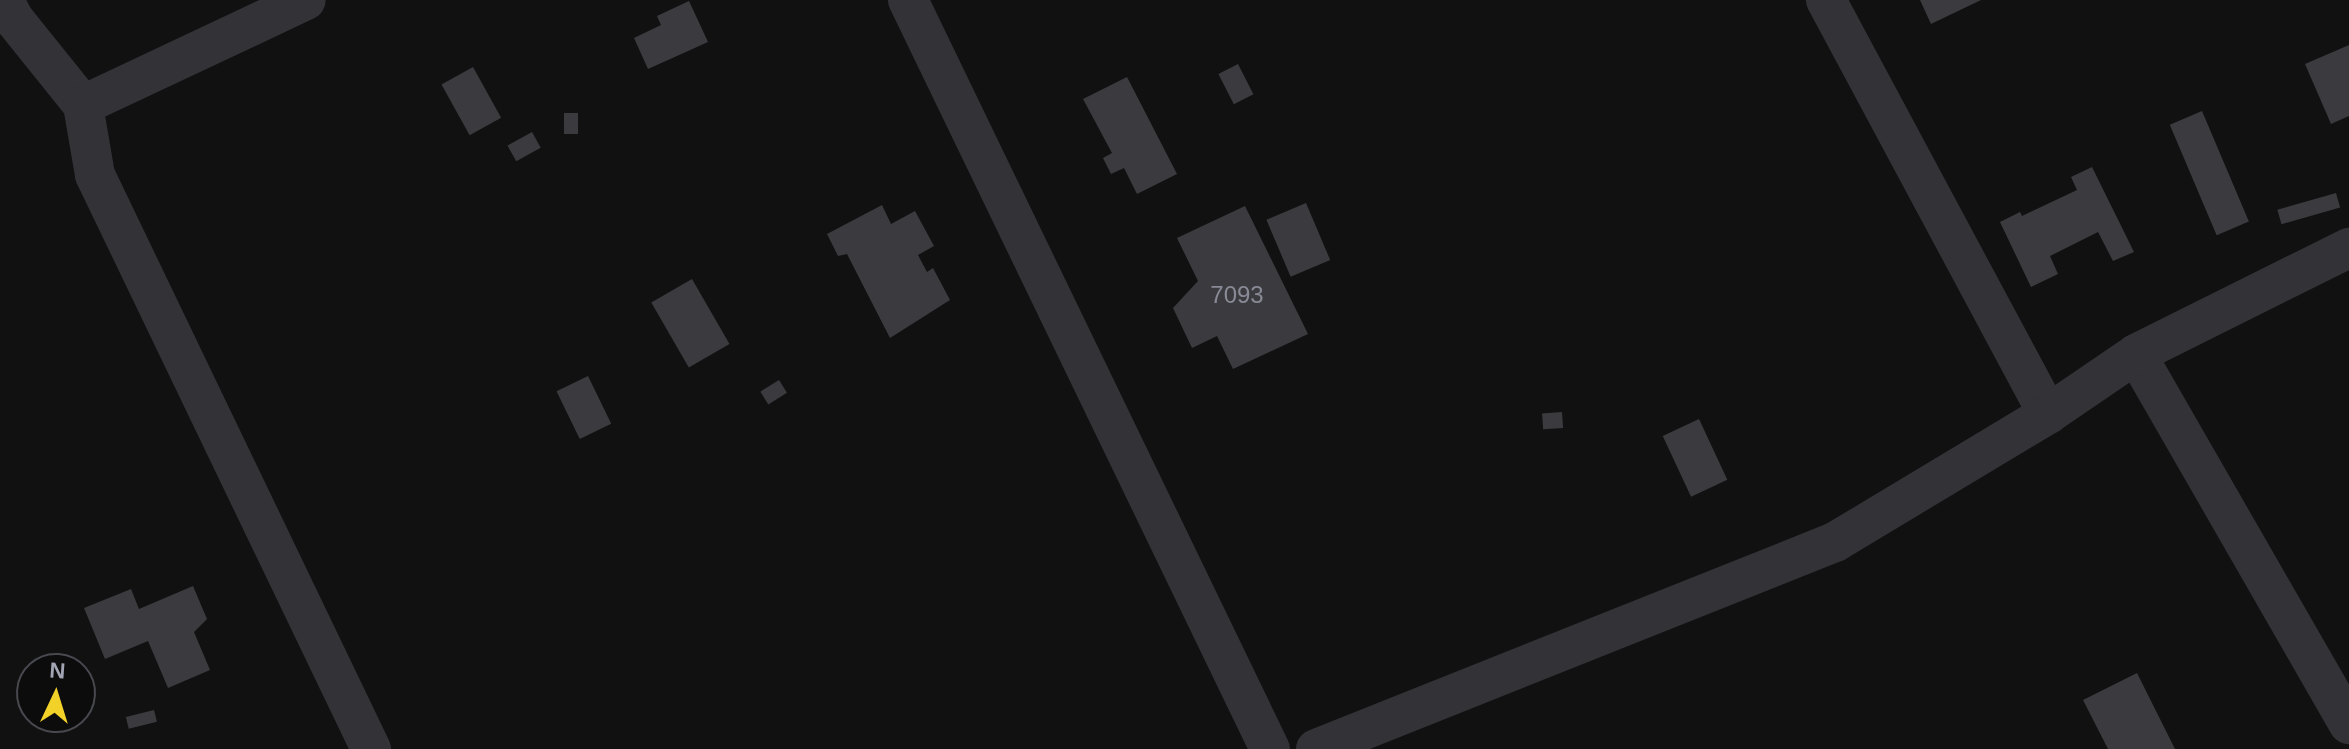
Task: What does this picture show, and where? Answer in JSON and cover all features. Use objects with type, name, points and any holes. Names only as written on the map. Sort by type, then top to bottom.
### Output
[{"type":"street","points":[[4,0],[13,18],[83,105],[95,175],[371,749]]},
{"type":"street","points":[[83,105],[306,0]]},
{"type":"street","points":[[908,0],[1270,749]]},
{"type":"street","points":[[1826,0],[2048,414]]},
{"type":"street","points":[[1316,749],[1835,542],[2048,414],[2136,354],[2349,248]]},
{"type":"street","points":[[2136,354],[2349,724]]},
{"type":"building","points":[[1920,0],[1981,0],[1931,24]]},
{"type":"building","points":[[689,1],[708,42],[648,69],[634,38],[661,25],[657,16]]},
{"type":"building","points":[[2349,45],[2349,116],[2331,124],[2305,64]]},
{"type":"building","points":[[1238,64],[1253,94],[1234,104],[1218,74]]},
{"type":"building","points":[[473,67],[501,118],[470,135],[442,84]]},
{"type":"building","points":[[1127,77],[1177,174],[1137,194],[1124,168],[1111,174],[1103,158],[1112,153],[1083,99]]},
{"type":"building","points":[[2202,111],[2249,221],[2217,235],[2170,125]]},
{"type":"building","points":[[564,113],[578,113],[578,134],[564,134]]},
{"type":"building","points":[[532,132],[541,148],[516,161],[508,146]]},
{"type":"building","points":[[2092,167],[2134,252],[2113,261],[2098,232],[2050,256],[2058,274],[2031,287],[2000,222],[2020,212],[2022,216],[2077,190],[2071,177]]},
{"type":"building","points":[[2336,193],[2340,207],[2281,224],[2277,210]]},
{"type":"building","points":[[1306,203],[1330,260],[1291,277],[1266,220]]},
{"type":"building","points":[[882,205],[891,224],[915,211],[934,246],[918,255],[927,272],[933,268],[950,300],[890,338],[847,254],[838,256],[827,234]]},
{"type":"building","points":[[1245,206],[1308,334],[1233,369],[1217,336],[1192,348],[1173,308],[1198,281],[1177,238]]},
{"type":"building","points":[[692,279],[730,344],[689,367],[651,302]]},
{"type":"building","points":[[588,376],[611,424],[580,439],[557,391]]},
{"type":"building","points":[[779,380],[787,393],[768,404],[760,392]]},
{"type":"building","points":[[1562,412],[1563,428],[1543,429],[1542,413]]},
{"type":"building","points":[[1699,419],[1727,480],[1691,497],[1663,436]]},
{"type":"building","points":[[193,586],[207,619],[194,632],[210,670],[168,688],[148,641],[105,659],[84,608],[131,589],[139,609]]},
{"type":"building","points":[[2137,673],[2175,749],[2108,749],[2083,700]]},
{"type":"building","points":[[154,710],[157,722],[129,729],[126,717]]}]
